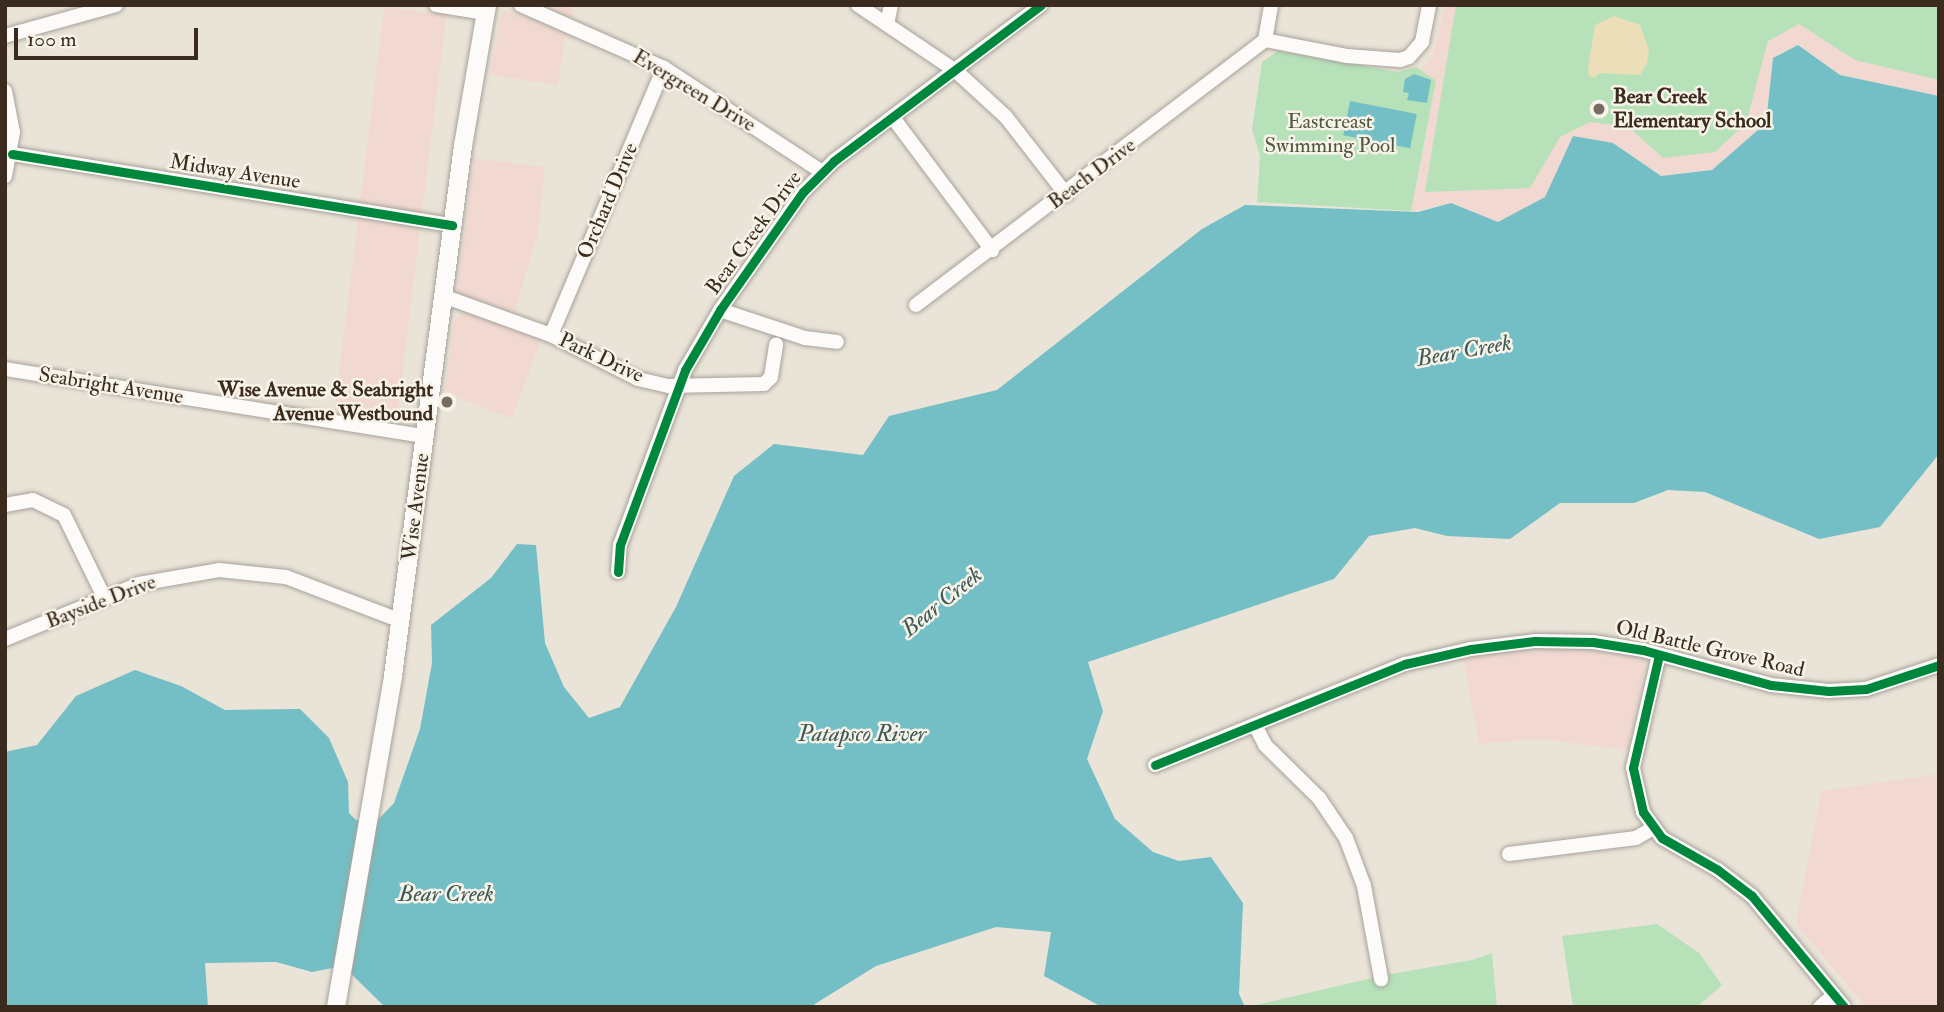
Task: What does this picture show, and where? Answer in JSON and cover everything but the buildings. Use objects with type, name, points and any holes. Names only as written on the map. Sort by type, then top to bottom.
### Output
[{"type":"main road","name":"Wise Avenue","points":[[336,1007],[401,621],[443,296],[486,9]]},
{"type":"street","points":[[5,36],[116,5]]},
{"type":"street","points":[[436,5],[486,9]]},
{"type":"street","name":"Evergreen Drive","points":[[521,5],[664,68],[821,171]]},
{"type":"street","points":[[858,5],[956,71],[1006,117],[1066,194]]},
{"type":"street","points":[[887,24],[891,5]]},
{"type":"street","name":"Bear Creek Drive","points":[[618,572],[620,545],[679,387],[720,310],[821,171],[894,119],[1041,5]]},
{"type":"street","points":[[1271,5],[1265,40],[1347,56],[1400,60],[1409,57],[1422,42],[1429,5]]},
{"type":"street","name":"Beach Drive","points":[[916,305],[1066,194],[1265,40]]},
{"type":"street","name":"Orchard Drive","points":[[551,335],[664,68]]},
{"type":"street","points":[[5,92],[13,132],[12,154],[5,176]]},
{"type":"street","points":[[894,119],[992,250]]},
{"type":"street","name":"Midway Avenue","points":[[12,154],[453,225]]},
{"type":"street","name":"Park Drive","points":[[443,296],[551,335],[624,373],[679,387],[764,384],[771,377],[776,344]]},
{"type":"street","points":[[720,310],[804,338],[837,342]]},
{"type":"street","name":"Seabright Avenue","points":[[5,369],[425,436]]},
{"type":"street","points":[[5,505],[33,500],[64,515],[104,597]]},
{"type":"street","name":"Bayside Drive","points":[[5,639],[104,597],[174,575],[243,571],[286,577],[401,621]]},
{"type":"street","name":"Old Battle Grove Road","points":[[1154,765],[1338,688],[1435,655],[1557,640],[1620,645],[1748,680],[1806,690],[1866,689],[1939,665]]},
{"type":"street","points":[[1659,655],[1633,768],[1637,801],[1653,828],[1752,897],[1844,1007]]},
{"type":"street","points":[[1255,725],[1265,746],[1319,798],[1346,838],[1364,886],[1381,979]]},
{"type":"street","points":[[1508,854],[1636,838],[1653,828]]},
{"type":"street","points":[[1820,1007],[1834,995]]},
{"type":"shaded area","points":[[543,5],[574,5],[572,18]]},
{"type":"shaded area","name":"Bear Creek Elementary School","points":[[1445,5],[1939,5],[1939,96],[1840,75],[1798,45],[1773,58],[1766,123],[1712,170],[1661,176],[1613,143],[1545,197],[1498,222],[1451,203],[1411,212],[1436,81],[1420,70],[1432,58]]},
{"type":"shaded area","points":[[384,7],[447,15],[397,422],[334,414]]},
{"type":"shaded area","points":[[506,11],[566,32],[558,85],[490,75],[501,13]]},
{"type":"shaded area","points":[[474,158],[545,167],[538,233],[514,314],[462,297],[457,290]]},
{"type":"shaded area","points":[[465,312],[542,336],[512,419],[445,393],[454,320]]},
{"type":"shaded area","points":[[1569,645],[1647,655],[1628,750],[1540,739],[1479,744],[1463,657]]},
{"type":"shaded area","points":[[1939,774],[1939,1007],[1866,1007],[1796,924],[1821,791]]},
{"type":"green space","name":"Bear Creek Elementary School","points":[[1456,5],[1939,5],[1939,80],[1855,60],[1799,24],[1768,41],[1746,123],[1715,152],[1663,158],[1629,127],[1590,122],[1560,137],[1530,188],[1425,192]]},
{"type":"green space","name":"Eastcreast Swimming Pool","points":[[1278,51],[1398,72],[1416,67],[1436,81],[1411,211],[1257,202],[1260,156],[1252,129],[1262,62]]},
{"type":"green space","points":[[1657,924],[1699,953],[1722,985],[1697,1007],[1573,1007],[1562,936]]},
{"type":"green space","points":[[1492,953],[1497,1007],[1256,1005],[1385,975],[1472,960]]},
{"type":"sand","points":[[1614,16],[1640,25],[1649,49],[1647,64],[1640,75],[1600,73],[1594,78],[1589,76],[1588,68],[1595,25]]},
{"type":"water","name":"Patapsco River","points":[[1798,45],[1840,75],[1939,96],[1939,454],[1880,527],[1819,539],[1705,492],[1668,490],[1634,503],[1560,503],[1510,539],[1447,536],[1415,528],[1369,536],[1334,579],[1088,662],[1103,711],[1087,759],[1115,819],[1153,852],[1179,861],[1211,857],[1243,903],[1239,994],[1245,1007],[1102,1007],[1044,976],[1051,932],[996,927],[876,966],[810,1007],[385,1007],[343,966],[312,972],[276,962],[205,963],[208,1007],[5,1007],[5,752],[37,745],[76,696],[135,670],[181,686],[225,710],[300,709],[329,738],[348,782],[349,813],[356,820],[375,823],[394,803],[420,729],[432,663],[431,625],[491,578],[517,544],[536,545],[545,643],[564,687],[589,718],[620,707],[676,607],[734,476],[774,444],[863,455],[889,416],[997,390],[1202,229],[1245,205],[1418,212],[1451,203],[1498,222],[1545,197],[1573,136],[1613,143],[1661,176],[1712,170],[1766,123],[1773,58]]},
{"type":"water","points":[[1414,74],[1431,80],[1427,103],[1407,100],[1409,93],[1403,92],[1405,79]]},
{"type":"water","points":[[1350,101],[1417,114],[1410,148],[1343,135]]},
{"type":"cycle path","points":[[618,572],[620,545],[685,370],[720,310],[803,192],[834,161],[1041,5]]},
{"type":"cycle path","points":[[12,154],[452,225]]},
{"type":"cycle path","points":[[1155,765],[1405,664],[1471,649],[1535,641],[1593,642],[1643,650],[1771,685],[1829,691],[1866,689],[1939,665]]},
{"type":"cycle path","points":[[1659,655],[1633,768],[1643,812],[1662,838],[1718,870],[1752,896],[1844,1007]]},
{"type":"place","name":"Bear Creek Elementary School","points":[[1599,109]]},
{"type":"place","name":"Wise Avenue & Seabright Avenue Westbound","points":[[447,402]]},
{"type":"water label","name":"Bear Creek","points":[[1464,351]]},
{"type":"water label","name":"Bear Creek","points":[[942,602]]},
{"type":"water label","name":"Bear Creek","points":[[446,894]]}]
